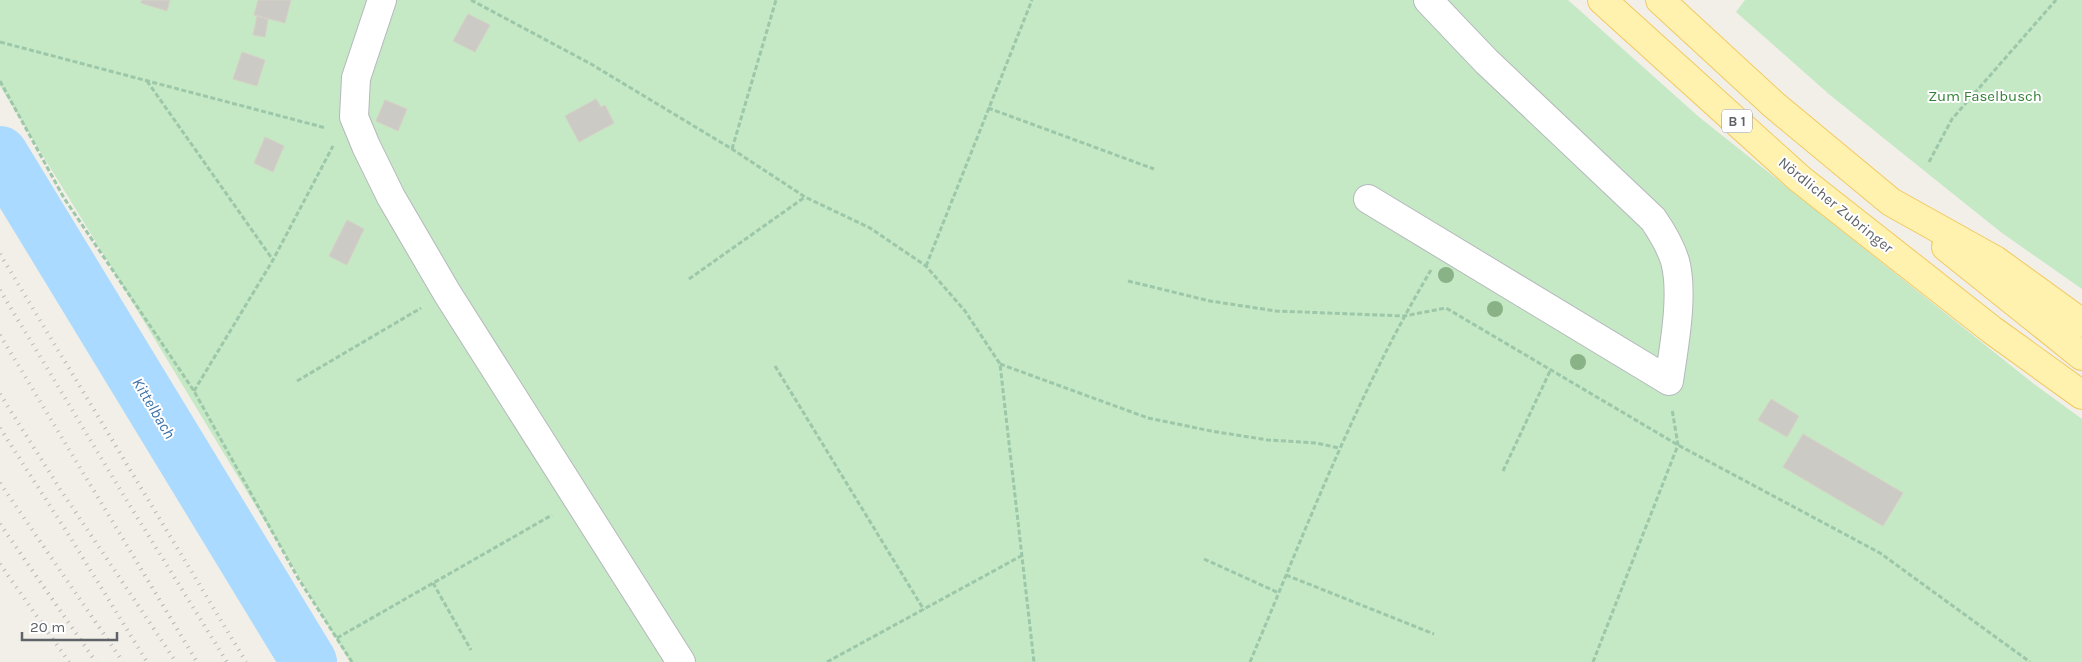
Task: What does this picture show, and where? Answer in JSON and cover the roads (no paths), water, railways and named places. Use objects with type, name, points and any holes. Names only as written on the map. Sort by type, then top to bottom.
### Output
[{"type":"main road","name":"Nördlicher Zubringer","points":[[1602,0],[1800,179],[1992,330],[2082,395]]},
{"type":"main road","name":"B 1","points":[[1660,0],[1774,105],[2063,343],[2082,356]]},
{"type":"main road","name":"B 1","points":[[1891,202],[1996,260],[2082,323]]},
{"type":"lane","points":[[382,0],[356,78],[354,117],[391,197],[447,293],[681,662]]},
{"type":"lane","points":[[1368,199],[1669,381],[1679,305],[1675,262],[1668,242],[1653,219],[1486,61],[1428,0]]},
{"type":"waterway","name":"Kittelbach","points":[[0,154],[309,662]]},
{"type":"railway","points":[[0,254],[246,662]]},
{"type":"railway","points":[[0,290],[227,662]]},
{"type":"railway","points":[[0,335],[197,662]]},
{"type":"railway","points":[[0,394],[60,489],[176,662]]},
{"type":"railway","points":[[0,428],[147,662]]},
{"type":"railway","points":[[0,483],[123,662]]},
{"type":"railway","points":[[0,524],[96,662]]},
{"type":"railway","points":[[0,564],[69,662]]},
{"type":"park label","name":"Zum Faselbusch","points":[[1985,96]]}]
